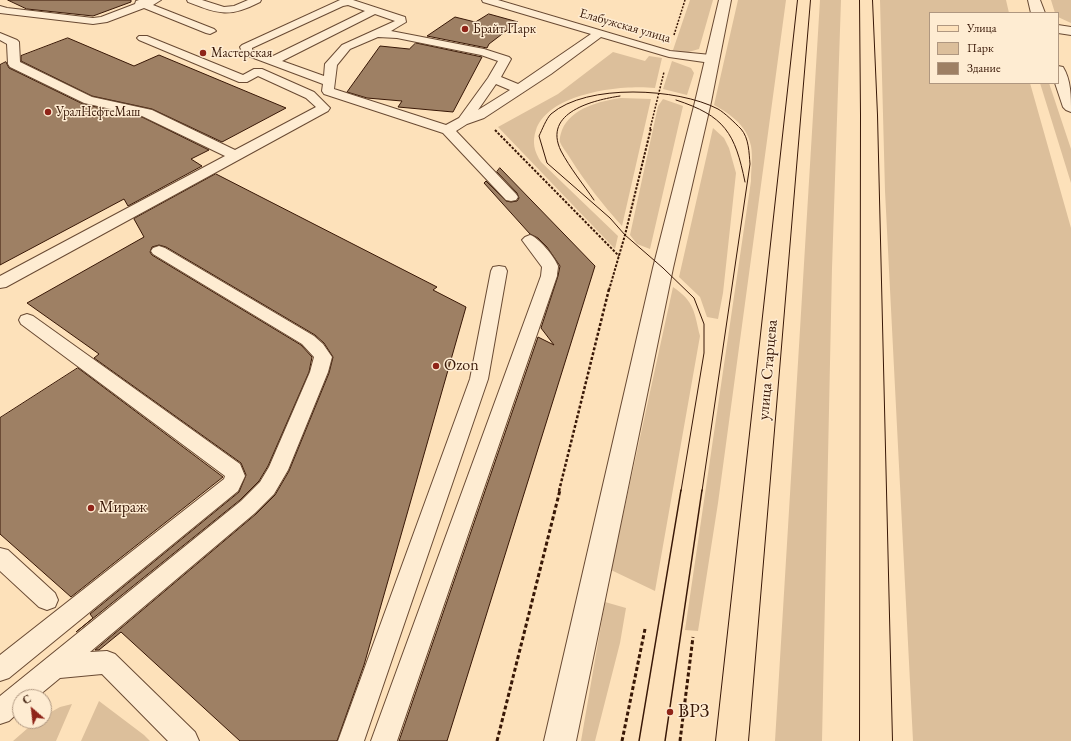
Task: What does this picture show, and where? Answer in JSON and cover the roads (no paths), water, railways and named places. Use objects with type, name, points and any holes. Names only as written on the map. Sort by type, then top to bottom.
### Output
[{"type":"main road","name":"улица Старцева","points":[[732,741],[804,0]]},
{"type":"main road","points":[[866,0],[869,115],[876,741]]},
{"type":"street","points":[[560,741],[663,268],[703,102],[711,59],[725,0]]},
{"type":"street","points":[[1034,0],[1038,12]]},
{"type":"street","points":[[1059,29],[1071,31]]},
{"type":"street","points":[[1059,73],[1071,107]]},
{"type":"lane","points":[[134,0],[210,30]]},
{"type":"lane","points":[[0,9],[4,11],[93,21],[103,20],[156,0]]},
{"type":"lane","points":[[192,0],[223,11],[235,9],[256,0]]},
{"type":"lane","name":"Елабужская улица","points":[[487,0],[668,54],[711,59]]},
{"type":"lane","points":[[329,82],[247,52],[246,47],[341,3],[349,2],[401,19],[401,22],[346,47],[331,64],[329,82],[328,91],[448,130],[511,197]]},
{"type":"lane","points":[[272,61],[374,10]]},
{"type":"lane","points":[[448,130],[462,121],[479,115],[547,71],[600,33]]},
{"type":"lane","points":[[376,34],[397,35],[484,52],[505,59],[494,79],[462,121]]},
{"type":"lane","points":[[0,36],[13,42],[14,64],[98,104],[134,108],[147,113],[236,156]]},
{"type":"lane","points":[[0,283],[324,108],[310,95],[258,72],[243,79],[143,38]]},
{"type":"lane","points":[[494,79],[518,89]]},
{"type":"lane","points":[[384,741],[549,276],[550,267],[530,240]]},
{"type":"lane","points":[[0,712],[248,507],[267,488],[278,470],[319,372],[323,357],[317,348],[308,340],[159,251]]},
{"type":"lane","points":[[351,741],[479,379],[499,271]]},
{"type":"lane","points":[[0,670],[231,485],[236,474],[233,470],[27,320]]},
{"type":"lane","points":[[0,557],[47,600]]},
{"type":"lane","points":[[55,667],[107,662],[186,741]]},
{"type":"tram line","points":[[681,491],[704,353],[704,324],[694,298],[663,268],[625,235],[610,218],[547,163],[539,136],[547,119],[551,114],[567,104],[587,97],[609,93],[657,93],[701,102],[718,109],[741,129],[746,137],[750,164],[702,491]]},
{"type":"tram line","points":[[594,200],[572,170],[561,151],[557,138],[559,127],[564,118],[574,110],[597,101],[620,96]]},
{"type":"tram line","points":[[676,100],[693,106],[706,113],[717,120],[725,129],[732,139],[737,151],[745,182]]},
{"type":"tram line","points":[[639,741],[681,490]]},
{"type":"tram line","points":[[665,741],[702,490]]},
{"type":"place","name":"Брайт Парк","points":[[465,29]]},
{"type":"place","name":"Мастерская","points":[[203,53]]},
{"type":"place","name":"УралНефтеМаш","points":[[48,112]]},
{"type":"place","name":"Ozon","points":[[436,366]]},
{"type":"place","name":"Мираж","points":[[91,508]]},
{"type":"place","name":"ВРЗ","points":[[670,712]]}]
